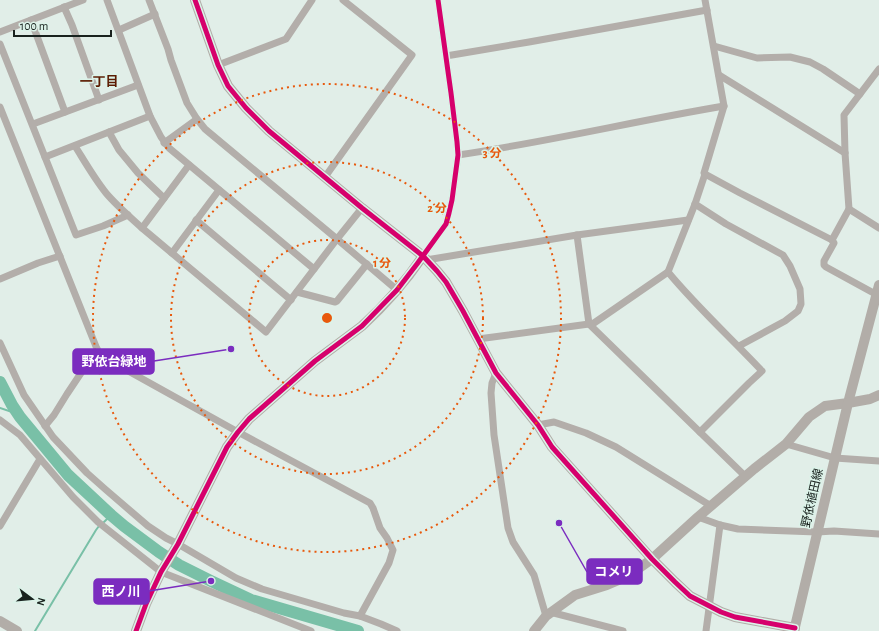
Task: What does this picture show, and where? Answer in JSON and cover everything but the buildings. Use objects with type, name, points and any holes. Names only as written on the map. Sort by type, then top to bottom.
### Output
[{"type":"street","points":[[0,32],[83,0]]},
{"type":"street","points":[[107,0],[150,116],[164,143],[314,269]]},
{"type":"street","points":[[149,0],[188,103],[205,130],[397,290]]},
{"type":"street","points":[[195,0],[218,65],[228,86],[246,108],[269,131],[425,258],[437,271],[446,282],[463,310],[496,373],[538,425],[552,447],[652,559],[690,596],[710,607],[736,617],[794,630]]},
{"type":"street","points":[[218,65],[286,39],[312,0]]},
{"type":"street","points":[[325,177],[412,55],[343,0]]},
{"type":"street","points":[[136,631],[146,604],[161,572],[178,544],[227,447],[238,432],[249,419],[315,360],[362,326],[397,290],[425,258],[446,224],[452,200],[458,156],[458,142],[438,0]]},
{"type":"street","points":[[478,339],[594,323],[668,272],[695,204],[724,106],[706,0]]},
{"type":"street","points":[[64,7],[99,100]]},
{"type":"street","points":[[446,56],[707,10]]},
{"type":"street","points":[[119,30],[155,14]]},
{"type":"street","points":[[31,20],[65,112]]},
{"type":"street","points":[[0,44],[76,235],[103,226],[128,215]]},
{"type":"street","points":[[714,46],[757,58],[790,57],[810,62],[860,94]]},
{"type":"street","points":[[878,292],[824,265],[824,262],[834,243],[832,240],[849,209],[844,116],[879,69]]},
{"type":"street","points":[[719,75],[845,153]]},
{"type":"street","points":[[33,124],[138,85]]},
{"type":"street","points":[[458,156],[669,115],[724,106]]},
{"type":"street","points":[[0,107],[99,354],[238,432],[370,503],[380,528],[388,538],[393,550],[389,564],[360,616]]},
{"type":"street","points":[[45,157],[150,116]]},
{"type":"street","points":[[164,143],[197,119]]},
{"type":"street","points":[[109,132],[119,150],[138,173],[164,198]]},
{"type":"street","points":[[75,146],[107,194],[128,215],[266,332],[362,208]]},
{"type":"street","points":[[142,228],[189,165]]},
{"type":"street","points":[[705,174],[832,240]]},
{"type":"street","points":[[172,253],[219,190]]},
{"type":"street","points":[[695,204],[726,224],[783,255],[790,266],[800,289],[801,304],[798,311],[785,321],[739,346]]},
{"type":"street","points":[[849,209],[879,228]]},
{"type":"street","points":[[196,220],[291,300]]},
{"type":"street","points":[[425,258],[688,220]]},
{"type":"street","points":[[576,235],[590,324],[746,477]]},
{"type":"street","points":[[0,279],[38,263],[60,256]]},
{"type":"street","points":[[297,292],[335,302],[351,285],[367,264]]},
{"type":"street","points":[[668,272],[684,291],[762,371],[700,432]]},
{"type":"street","name":"野依植田線","points":[[794,630],[848,403],[878,292]]},
{"type":"street","points":[[0,343],[24,395],[53,437],[105,490],[148,526],[236,578],[262,589],[360,616],[397,631]]},
{"type":"street","points":[[45,426],[54,415],[97,350]]},
{"type":"street","points":[[496,373],[492,383],[491,393],[494,428],[508,528],[513,542],[534,575],[548,614]]},
{"type":"street","points":[[534,631],[548,614],[575,595],[607,585],[628,576],[652,559],[698,517],[786,444],[810,417],[824,406],[870,399],[879,395]]},
{"type":"street","points":[[0,420],[20,434],[73,497],[101,525],[161,572],[312,631]]},
{"type":"street","points":[[538,425],[554,422],[586,432],[616,447],[711,506]]},
{"type":"street","points":[[786,444],[835,458],[879,461]]},
{"type":"street","points":[[0,526],[40,459]]},
{"type":"street","points":[[698,517],[720,525],[738,529],[817,532],[834,531],[879,534]]},
{"type":"street","points":[[706,631],[720,525]]},
{"type":"street","points":[[548,614],[623,631]]},
{"type":"street","points":[[0,621],[17,631]]},
{"type":"waterway","points":[[0,382],[20,417],[68,475],[111,515],[159,552],[179,565],[251,600],[358,631]]},
{"type":"waterway","points":[[0,408],[18,414]]},
{"type":"waterway","points":[[103,523],[111,515]]},
{"type":"waterway","points":[[35,631],[99,526]]},
{"type":"cycle path","points":[[195,0],[218,65],[228,86],[246,108],[269,131],[423,256],[437,271],[446,282],[463,311],[496,373],[538,425],[552,447],[652,559],[690,596],[721,612],[735,617],[795,628]]},
{"type":"cycle path","points":[[136,631],[146,604],[161,572],[178,544],[227,447],[238,432],[249,419],[315,361],[362,326],[397,290],[446,224],[452,200],[458,155],[438,0]]},
{"type":"place","name":"野依台緑地","points":[[231,349]]},
{"type":"place","name":"コメリ","points":[[559,523]]},
{"type":"place","name":"西ノ川","points":[[211,581]]},
{"type":"district","name":"一丁目","points":[[99,81]]}]
